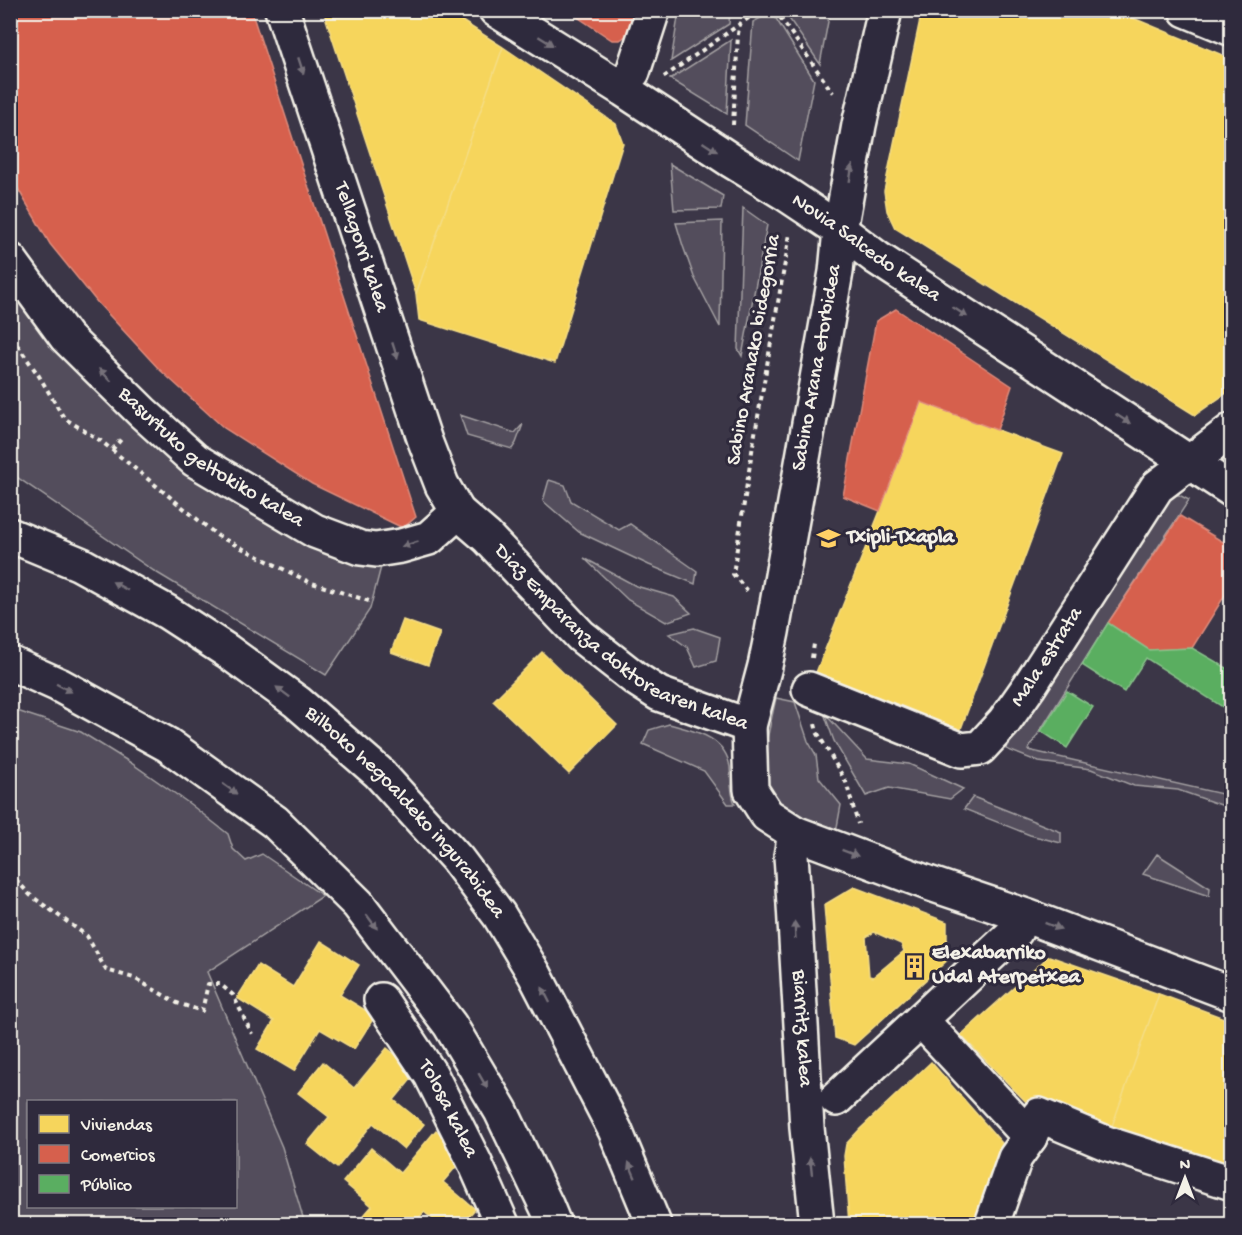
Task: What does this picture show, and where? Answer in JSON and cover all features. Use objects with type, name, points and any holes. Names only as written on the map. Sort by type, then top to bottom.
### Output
[{"type":"main road","name":"Tellagorri kalea","points":[[282,10],[425,441],[450,499]]},
{"type":"main road","name":"Novia Salcedo kalea","points":[[496,10],[798,202],[877,258],[1232,490]]},
{"type":"main road","points":[[633,72],[652,10]]},
{"type":"main road","name":"Sabino Arana etorbidea","points":[[748,726],[765,666],[836,272],[840,230],[859,125],[885,10]]},
{"type":"main road","points":[[1186,10],[1232,29]]},
{"type":"main road","name":"Basurtuko geltokiko kalea","points":[[10,260],[66,337],[142,412],[195,460],[315,531],[360,549],[376,550],[401,546],[429,538],[450,499]]},
{"type":"main road","name":"Mala estrata","points":[[809,689],[962,750],[980,748],[1004,722],[1030,685],[1157,487],[1232,430]]},
{"type":"main road","name":"Diaz Emparanza doktorearen kalea","points":[[450,499],[581,636],[636,679],[659,694],[748,726],[751,790],[767,815],[795,833],[928,883],[1029,917],[1232,994]]},
{"type":"main road","name":"Bilboko hegoaldeko ingurabidea","points":[[10,535],[80,564],[167,612],[227,651],[297,702],[378,772],[457,859],[499,915],[535,975],[615,1130],[654,1224]]},
{"type":"main road","points":[[10,663],[58,685],[168,745],[275,822],[358,904],[450,1025],[501,1112],[554,1224]]},
{"type":"main road","name":"Biarritz kalea","points":[[795,833],[791,856],[807,1128],[817,1224]]},
{"type":"main road","points":[[836,1099],[1016,931]]},
{"type":"main road","name":"Tolosa kalea","points":[[381,1000],[431,1075],[475,1162],[502,1224]]},
{"type":"main road","points":[[921,1020],[1030,1137]]},
{"type":"main road","points":[[992,1224],[1015,1158],[1030,1137],[1039,1115],[1106,1143],[1232,1183]]},
{"type":"path","points":[[732,161],[742,10]]},
{"type":"path","points":[[633,72],[654,84],[760,10]]},
{"type":"path","points":[[775,10],[835,96],[837,85]]},
{"type":"path","name":"Sabino Aranako bidegorria","points":[[775,610],[759,607],[733,574],[786,253],[798,202]]},
{"type":"path","points":[[10,340],[18,346],[39,375],[64,418],[101,441],[218,536],[309,582],[372,603]]},
{"type":"path","points":[[814,644],[809,689],[817,732],[846,782],[861,833],[854,855]]},
{"type":"path","points":[[10,873],[30,895],[87,936],[106,970],[134,978],[177,1004],[202,1011],[208,984],[220,984],[233,994],[252,1034]]},
{"type":"path","points":[[10,1208],[14,1224]]},
{"type":"shaded area","points":[[679,11],[730,11],[729,24],[671,61]]},
{"type":"shaded area","points":[[784,11],[830,11],[820,64]]},
{"type":"shaded area","points":[[772,12],[814,80],[798,161],[745,125],[753,22]]},
{"type":"shaded area","points":[[731,40],[727,114],[670,79]]},
{"type":"shaded area","points":[[670,164],[723,196],[721,209],[674,210]]},
{"type":"shaded area","points":[[743,208],[767,225],[742,356],[738,349]]},
{"type":"shaded area","points":[[722,221],[720,327],[694,277],[676,223]]},
{"type":"shaded area","points":[[10,273],[104,385],[383,559],[370,609],[326,675],[154,571],[11,473]]},
{"type":"shaded area","points":[[460,415],[515,433],[523,424],[512,449],[467,436]]},
{"type":"shaded area","points":[[549,480],[565,485],[571,501],[619,530],[630,524],[697,571],[695,584],[579,532],[543,501]]},
{"type":"shaded area","points":[[1175,495],[1189,500],[1028,750],[1231,796],[1231,806],[1224,806],[1178,790],[1134,786],[1091,769],[1039,762],[1006,749],[1167,498]]},
{"type":"shaded area","points":[[584,558],[636,586],[674,597],[691,613],[666,622],[628,600]]},
{"type":"shaded area","points":[[694,628],[720,637],[716,661],[696,667],[687,647],[669,634]]},
{"type":"shaded area","points":[[776,698],[795,702],[808,741],[816,755],[819,778],[841,805],[835,838],[787,820],[768,796],[766,744]]},
{"type":"shaded area","points":[[11,709],[81,732],[190,804],[228,834],[233,849],[246,861],[262,854],[323,896],[207,972],[282,1147],[305,1224],[11,1224]]},
{"type":"shaded area","points":[[824,713],[867,759],[909,764],[963,789],[950,799],[889,788],[866,796],[834,741]]},
{"type":"shaded area","points":[[669,724],[707,737],[722,748],[730,767],[731,790],[735,804],[728,804],[704,771],[643,744],[649,730]]},
{"type":"shaded area","points":[[973,797],[1061,832],[1061,843],[1030,835],[964,809]]},
{"type":"shaded area","points":[[1157,854],[1210,888],[1209,896],[1143,874]]},
{"type":"building: Viviendas","points":[[323,10],[445,10],[503,47],[416,294]]},
{"type":"building: Viviendas","points":[[922,10],[1114,10],[1232,59],[1232,389],[1195,415],[895,228],[887,211],[884,191]]},
{"type":"building: Viviendas","points":[[503,47],[616,124],[623,143],[555,363],[419,320],[416,294]]},
{"type":"building: Viviendas","points":[[921,402],[1063,454],[959,734],[813,680]]},
{"type":"building: Viviendas","points":[[403,620],[440,633],[428,665],[391,652]]},
{"type":"building: Viviendas","points":[[542,652],[617,725],[569,774],[493,701]]},
{"type":"building: Viviendas","name":"Elexabarriko Udal Aterpetxea","points":[[854,887],[947,922],[947,939],[952,956],[854,1045],[835,1038],[824,905]],"holes":[[[874,932],[901,944],[904,951],[873,977],[869,976],[866,937]]]},
{"type":"building: Viviendas","points":[[321,941],[359,965],[340,995],[375,1016],[354,1049],[320,1029],[294,1071],[257,1049],[274,1021],[237,998],[258,965],[293,987]]},
{"type":"building: Viviendas","points":[[1049,956],[1159,994],[1106,1143],[1039,1115],[961,1035]]},
{"type":"building: Viviendas","points":[[1159,994],[1232,1021],[1232,1183],[1106,1143]]},
{"type":"building: Viviendas","points":[[387,1048],[417,1072],[394,1100],[424,1124],[404,1149],[373,1123],[337,1168],[307,1144],[329,1117],[298,1093],[323,1062],[354,1088]]},
{"type":"building: Viviendas","points":[[931,1062],[1015,1158],[992,1224],[849,1224],[844,1156],[846,1144]]},
{"type":"building: Viviendas","points":[[436,1130],[466,1155],[443,1182],[475,1209],[462,1224],[439,1224],[424,1212],[414,1224],[361,1224],[358,1222],[372,1206],[343,1182],[371,1148],[400,1173]]},
{"type":"building: Comercios","points":[[10,10],[251,10],[416,517],[403,528],[312,484],[224,428],[159,369],[97,302],[50,244],[10,175]]},
{"type":"building: Comercios","points":[[567,10],[638,10],[630,33],[620,40],[612,40]]},
{"type":"building: Comercios","points":[[896,309],[1012,386],[997,430],[921,402],[880,511],[843,496],[876,321]]},
{"type":"building: Comercios","points":[[1180,516],[1223,542],[1232,530],[1232,584],[1192,648],[1149,650],[1108,623]]},
{"type":"building: Público","points":[[1108,623],[1149,650],[1192,648],[1232,671],[1232,713],[1146,658],[1124,692],[1082,665]]},
{"type":"building: Público","points":[[1067,691],[1093,707],[1067,748],[1041,731]]},
{"type":"place","name":"Txipli-Txapla","points":[[829,538]]},
{"type":"place","name":"Elexabarriko Udal Aterpetxea","points":[[914,966]]}]
